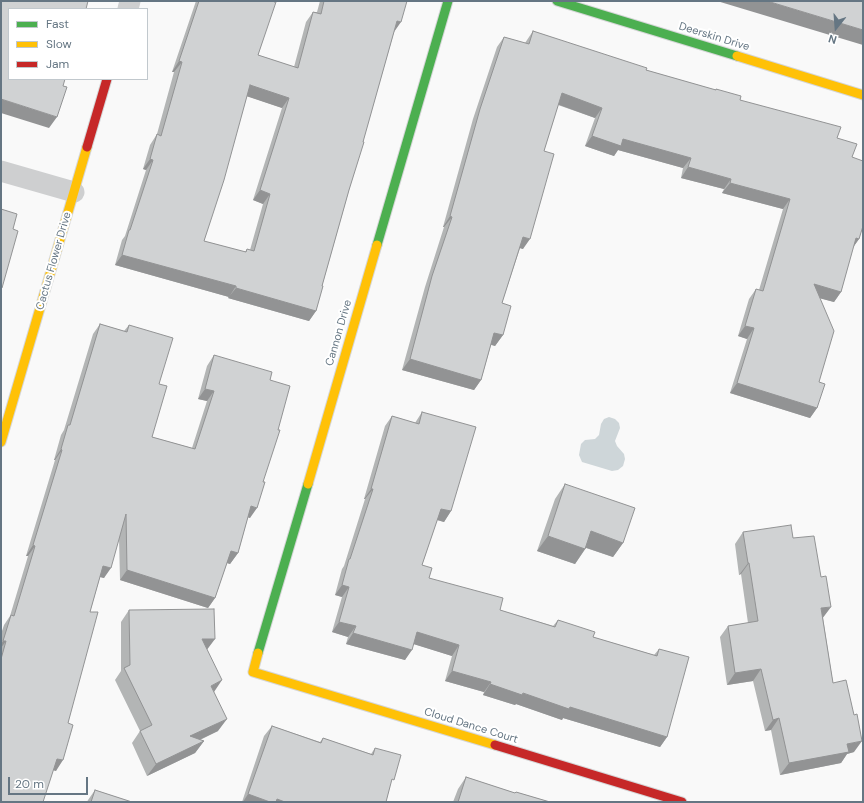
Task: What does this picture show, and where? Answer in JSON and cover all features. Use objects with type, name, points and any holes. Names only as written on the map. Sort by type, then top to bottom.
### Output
[{"type":"street","name":"Cannon Drive","points":[[254,672],[448,1]]},
{"type":"street","name":"Deerskin Drive","points":[[557,1],[863,95]]},
{"type":"street","name":"Cactus Flower Drive","points":[[1,442],[107,80]]},
{"type":"street","points":[[1,171],[74,192]]},
{"type":"street","name":"Cloud Dance Court","points":[[254,672],[682,802]]},
{"type":"shaded area","points":[[609,417],[615,419],[619,423],[620,428],[615,441],[617,446],[624,454],[625,459],[623,466],[618,470],[612,471],[582,462],[579,455],[581,444],[585,440],[595,439],[599,435],[601,424],[604,419]]},
{"type":"building","points":[[2,1],[88,1],[86,8],[8,8],[8,80],[65,80],[63,86],[67,87],[57,117],[1,99]]},
{"type":"building","points":[[199,1],[275,1],[274,2],[276,2],[258,55],[298,68],[313,12],[321,14],[324,1],[407,1],[401,22],[397,21],[316,311],[236,288],[236,286],[122,255],[153,160],[150,159],[157,134],[161,136],[182,62],[179,61]],"holes":[[[250,85],[289,98],[260,190],[270,194],[254,251],[247,249],[246,252],[204,241],[224,180]]]},
{"type":"building","points":[[767,1],[863,1],[863,30]]},
{"type":"building","points":[[533,31],[647,68],[646,70],[741,96],[740,100],[841,127],[837,138],[857,144],[852,157],[863,161],[863,226],[859,239],[856,238],[841,292],[814,284],[834,331],[819,382],[825,384],[817,408],[737,383],[754,328],[745,326],[756,289],[763,291],[790,199],[730,183],[731,179],[688,167],[691,158],[623,139],[621,146],[592,136],[602,108],[562,93],[544,151],[554,154],[530,239],[523,237],[502,303],[511,306],[503,335],[494,333],[481,380],[410,359],[432,276],[452,217],[450,216],[480,109],[504,37],[529,44]]},
{"type":"building","points":[[1,209],[17,214],[13,229],[18,231],[2,288],[1,287]]},
{"type":"building","points":[[100,324],[127,332],[129,325],[173,338],[159,384],[167,386],[152,437],[195,449],[214,391],[205,389],[214,355],[272,372],[270,380],[290,386],[278,430],[280,430],[263,482],[265,482],[257,508],[251,506],[238,553],[231,551],[215,598],[127,570],[126,514],[111,568],[103,566],[90,612],[98,612],[68,723],[73,725],[63,760],[57,759],[43,802],[1,802],[1,659],[6,641],[3,641],[11,615],[14,616],[68,425],[70,425]]},
{"type":"building","points":[[422,412],[476,427],[451,511],[441,509],[422,565],[432,568],[429,578],[503,598],[500,610],[555,627],[558,620],[595,632],[593,637],[657,656],[659,649],[689,657],[667,737],[570,707],[569,709],[523,693],[522,695],[490,684],[491,682],[452,671],[459,645],[417,632],[412,650],[353,633],[356,626],[339,622],[349,587],[342,585],[349,559],[373,489],[371,489],[392,416],[419,424]]},
{"type":"building","points":[[565,484],[635,508],[623,543],[591,531],[585,549],[548,536]]},
{"type":"building","points":[[791,525],[793,538],[814,536],[821,577],[826,576],[831,607],[821,608],[833,683],[846,680],[854,715],[857,714],[862,741],[847,744],[849,752],[789,763],[779,718],[773,720],[761,669],[735,673],[728,626],[758,621],[743,532]]},
{"type":"building","points":[[214,609],[215,639],[202,639],[222,680],[211,686],[227,719],[190,736],[204,741],[156,764],[140,731],[152,725],[124,668],[130,665],[129,610]]},
{"type":"building","points":[[272,726],[321,743],[323,738],[373,755],[375,748],[401,755],[394,780],[392,779],[386,802],[285,802],[277,799],[276,802],[270,802],[248,794]]},
{"type":"building","points":[[466,777],[515,793],[516,792],[550,802],[458,802]]},
{"type":"building","points":[[95,790],[132,802],[91,802]]},
{"type":"traffic: fast","points":[[377,245],[448,1]]},
{"type":"traffic: fast","points":[[557,1],[737,56]]},
{"type":"traffic: fast","points":[[258,653],[308,484]]},
{"type":"traffic: slow","points":[[737,56],[863,95]]},
{"type":"traffic: slow","points":[[1,442],[87,147]]},
{"type":"traffic: slow","points":[[308,484],[377,245]]},
{"type":"traffic: slow","points":[[258,653],[253,672],[495,745]]},
{"type":"traffic: jam","points":[[87,147],[107,80]]},
{"type":"traffic: jam","points":[[495,745],[682,802]]}]
